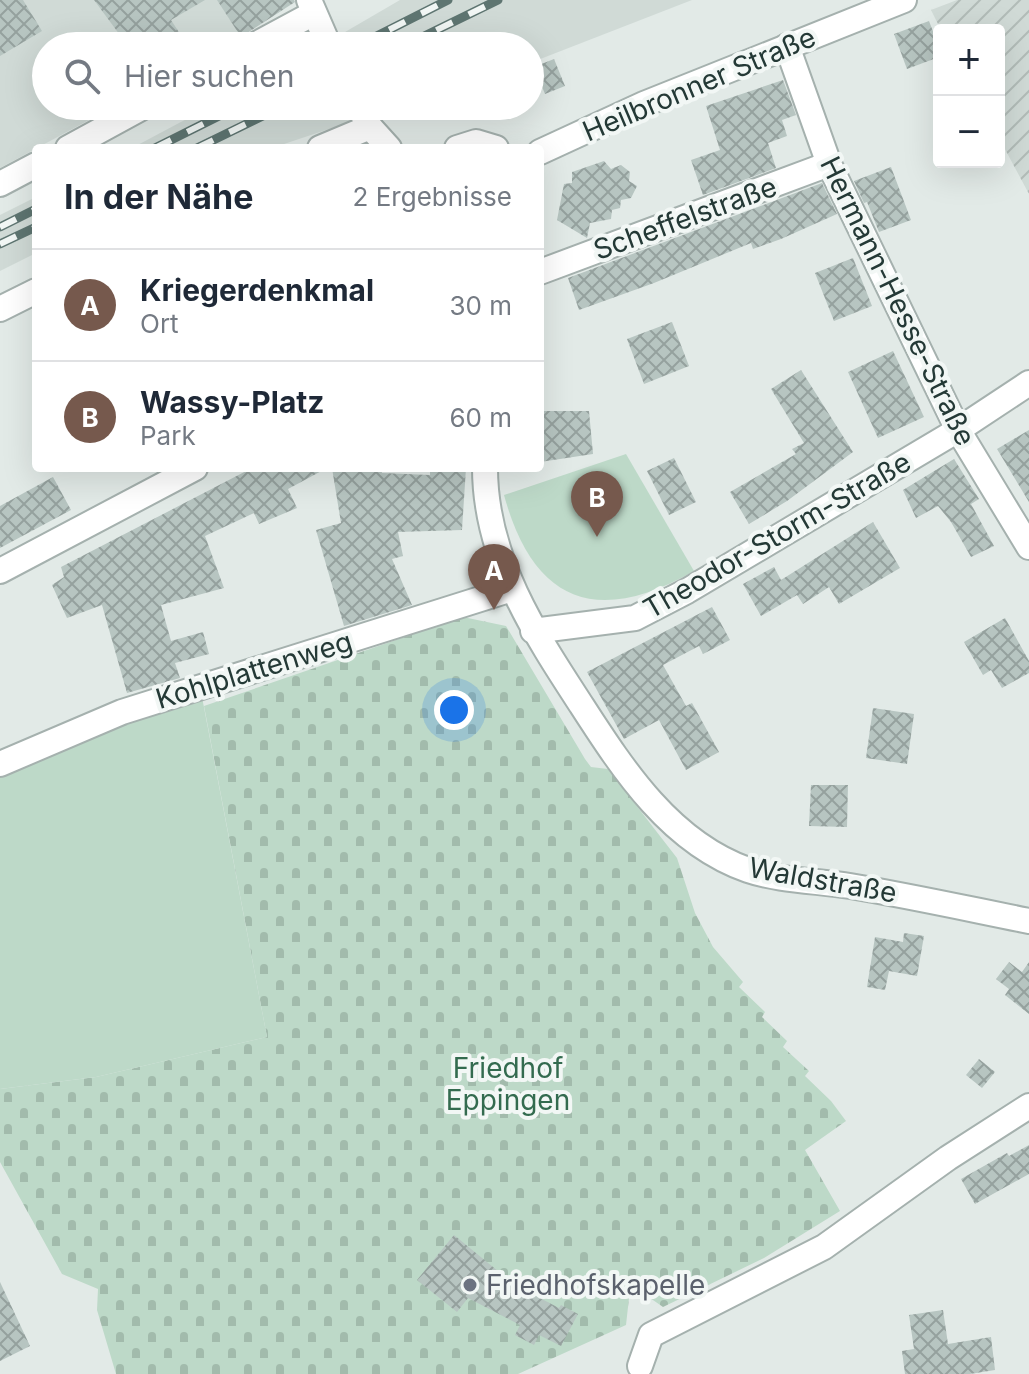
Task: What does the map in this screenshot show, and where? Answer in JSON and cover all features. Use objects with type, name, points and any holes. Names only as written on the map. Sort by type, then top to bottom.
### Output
[{"type":"street","name":"Heilbronner Straße","points":[[544,150],[644,104],[904,0]]},
{"type":"street","points":[[274,32],[312,6],[323,32]]},
{"type":"street","name":"Hermann-Hesse-Straße","points":[[787,46],[829,164],[958,430],[1029,547]]},
{"type":"street","points":[[75,144],[119,120]]},
{"type":"street","points":[[326,144],[360,120]]},
{"type":"street","points":[[366,120],[386,144]]},
{"type":"street","name":"Scheffelstraße","points":[[544,271],[829,164]]},
{"type":"street","points":[[0,184],[32,167]]},
{"type":"street","points":[[0,309],[32,293]]},
{"type":"street","name":"Theodor-Storm-Straße","points":[[533,631],[635,618],[687,591],[958,430],[1029,383]]},
{"type":"street","points":[[0,571],[187,472]]},
{"type":"street","points":[[485,472],[493,532],[512,589],[533,631]]},
{"type":"street","name":"Kohlplattenweg","points":[[0,764],[122,712],[512,589]]},
{"type":"street","name":"Waldstraße","points":[[533,631],[619,764],[683,834],[714,855],[749,870],[898,894],[1029,921]]},
{"type":"street","points":[[640,1366],[651,1335],[824,1247],[948,1158],[1029,1106]]},
{"type":"shaded area","points":[[0,0],[275,0],[281,11],[247,32],[32,32],[32,120],[89,120],[45,144],[32,144],[32,151],[0,168]]},
{"type":"shaded area","points":[[400,0],[692,0],[544,58],[544,32],[345,32]]},
{"type":"shaded area","points":[[957,0],[1029,0],[1029,194],[1005,149],[1005,24],[938,24],[931,10]]},
{"type":"shaded area","points":[[185,120],[356,120],[284,144],[140,144]]},
{"type":"shaded area","points":[[32,199],[32,255],[0,271],[0,215]]},
{"type":"green space","points":[[626,454],[694,571],[660,588],[628,598],[600,600],[574,594],[552,581],[533,561],[517,532],[504,495]]},
{"type":"green space","name":"Friedhof Eppingen","points":[[463,617],[506,626],[585,759],[591,767],[608,769],[677,858],[695,913],[713,947],[743,982],[739,987],[765,1012],[762,1017],[787,1041],[783,1047],[809,1071],[805,1076],[846,1121],[805,1150],[840,1211],[764,1258],[663,1307],[640,1291],[629,1298],[626,1325],[518,1374],[116,1374],[97,1310],[98,1289],[62,1274],[0,1162],[0,1089],[96,1077],[267,1037],[204,706]]},
{"type":"green space","points":[[202,697],[267,1037],[96,1077],[0,1089],[0,774],[135,716]]},
{"type":"building","points":[[0,0],[23,0],[42,31],[32,32],[32,37],[0,56]]},
{"type":"building","points":[[94,0],[205,0],[171,20],[179,32],[118,32]]},
{"type":"building","points":[[217,0],[294,0],[249,32],[238,32]]},
{"type":"building","points":[[929,21],[933,31],[933,59],[907,69],[894,34]]},
{"type":"building","points":[[554,59],[565,86],[545,94],[544,63]]},
{"type":"building","points":[[783,80],[796,115],[782,120],[787,136],[768,143],[776,168],[703,195],[691,160],[720,150],[706,106]]},
{"type":"building","points":[[604,161],[611,169],[621,165],[630,172],[629,181],[637,186],[631,198],[621,200],[620,208],[612,210],[611,219],[590,223],[587,238],[557,220],[564,184],[572,183],[572,172]]},
{"type":"building","points":[[891,167],[911,220],[879,232],[867,202],[864,203],[854,181]]},
{"type":"building","points":[[822,183],[837,214],[781,239],[753,249],[751,243],[579,310],[568,278]]},
{"type":"building","points":[[853,258],[872,306],[834,321],[815,273]]},
{"type":"building","points":[[672,322],[689,366],[644,384],[627,339]]},
{"type":"building","points":[[893,351],[924,417],[878,438],[848,372]]},
{"type":"building","points":[[801,370],[853,452],[787,501],[749,524],[730,492],[796,454],[792,449],[804,443],[771,389]]},
{"type":"building","points":[[544,411],[589,411],[593,454],[544,461]]},
{"type":"building","points":[[1029,430],[1029,502],[997,449]]},
{"type":"building","points":[[674,458],[696,502],[669,515],[647,471]]},
{"type":"building","points":[[954,459],[979,499],[971,504],[994,546],[971,557],[938,506],[916,518],[903,490]]},
{"type":"building","points":[[244,472],[320,472],[288,489],[297,508],[259,524],[254,513],[205,536],[224,588],[161,605],[171,641],[203,632],[209,654],[175,663],[180,678],[127,693],[102,605],[67,618],[52,585],[64,577],[61,567]]},
{"type":"building","points":[[333,472],[430,475],[430,472],[466,472],[462,530],[398,532],[403,556],[392,559],[412,605],[344,626],[316,530],[341,523]]},
{"type":"building","points":[[53,477],[71,510],[0,548],[0,506]]},
{"type":"building","points":[[873,522],[900,568],[839,604],[829,587],[803,604],[797,595],[761,616],[743,584],[774,567],[781,580]]},
{"type":"building","points":[[712,607],[730,640],[703,654],[699,646],[663,665],[686,706],[692,703],[719,752],[686,770],[659,720],[624,739],[587,672]]},
{"type":"building","points":[[1005,618],[1029,661],[1029,673],[1002,688],[991,670],[983,675],[964,642]]},
{"type":"building","points":[[873,708],[914,714],[907,764],[866,758]]},
{"type":"building","points":[[811,785],[848,785],[847,827],[809,826]]},
{"type":"building","points":[[904,933],[924,936],[917,976],[889,971],[885,990],[867,987],[875,937],[903,942]]},
{"type":"building","points":[[1009,962],[1022,972],[1029,962],[1029,1014],[1005,995],[1009,989],[996,979]]},
{"type":"building","points":[[979,1059],[995,1072],[982,1088],[966,1075]]},
{"type":"building","points":[[1029,1145],[1029,1174],[975,1204],[961,1179],[1007,1153],[1009,1156]]},
{"type":"building","name":"Friedhofskapelle","points":[[454,1235],[515,1285],[559,1308],[561,1305],[578,1314],[561,1346],[539,1335],[534,1345],[515,1335],[520,1325],[468,1298],[457,1312],[417,1280]]},
{"type":"building","points":[[0,1282],[30,1346],[0,1361]]},
{"type":"building","points":[[943,1310],[948,1344],[991,1337],[995,1370],[970,1374],[905,1374],[902,1351],[914,1349],[909,1315]]},
{"type":"railway","points":[[385,32],[448,0]]},
{"type":"railway","points":[[433,32],[498,0]]},
{"type":"railway","points":[[163,144],[211,120]]},
{"type":"railway","points":[[205,144],[254,120]]},
{"type":"railway","points":[[0,227],[32,211]]},
{"type":"railway","points":[[0,244],[32,229]]},
{"type":"place","name":"Wassy-Platz","points":[[597,537]]},
{"type":"place","name":"Kriegerdenkmal","points":[[494,610]]},
{"type":"place","name":"Friedhofskapelle","points":[[470,1285]]}]
